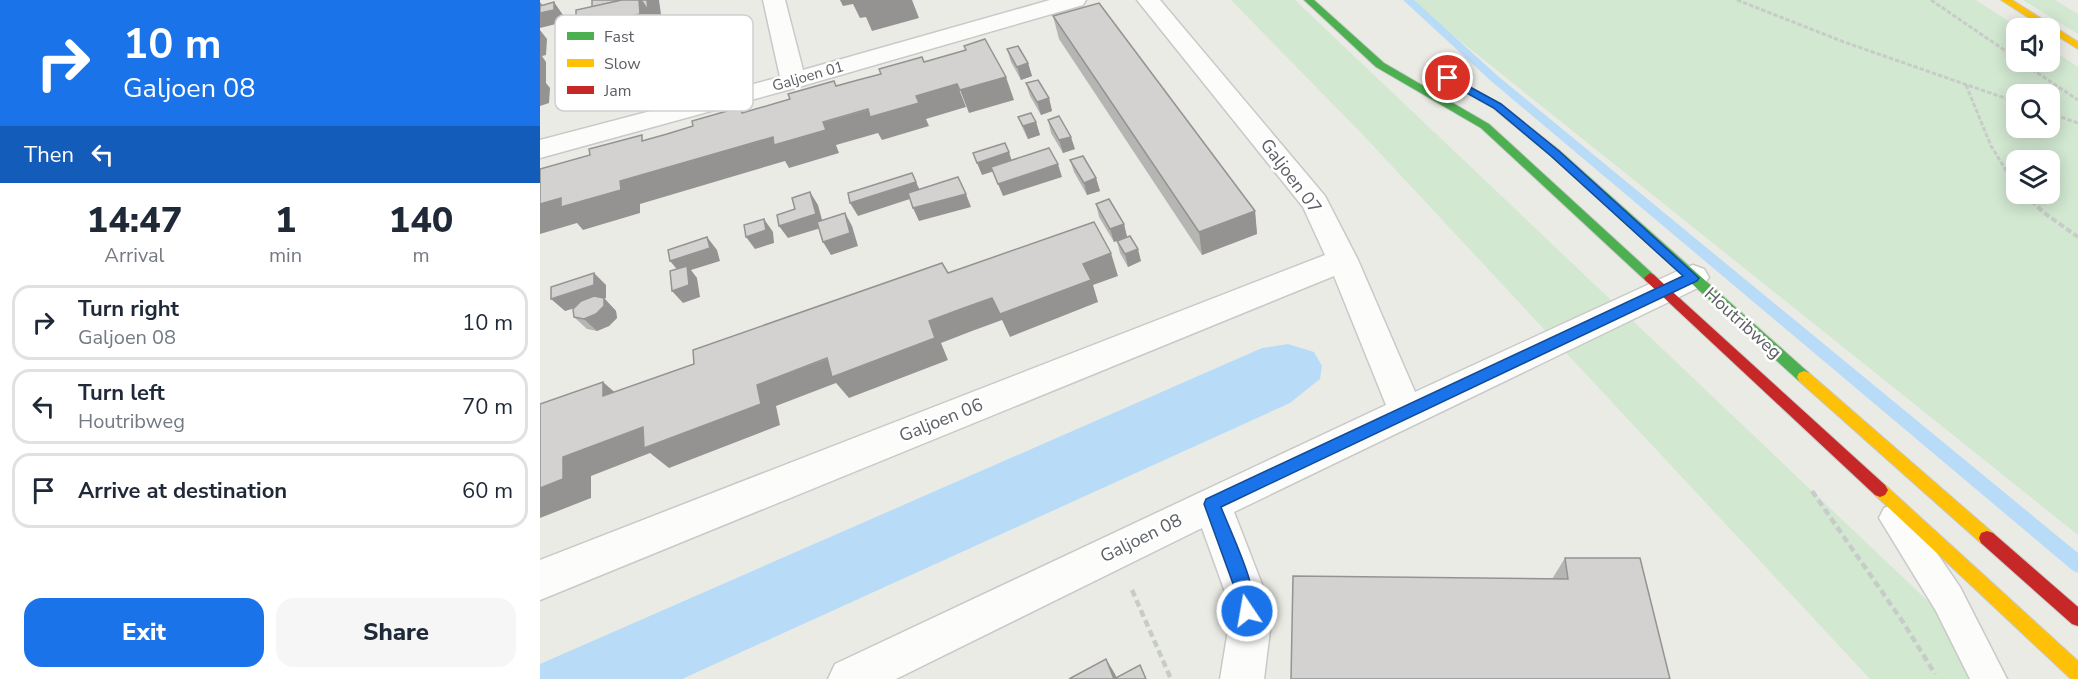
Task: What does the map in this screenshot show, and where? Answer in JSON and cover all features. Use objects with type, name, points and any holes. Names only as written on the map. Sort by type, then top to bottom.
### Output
[{"type":"main road","name":"Houtribweg","points":[[1309,0],[1380,65],[1485,126],[2078,618]]},
{"type":"main road","points":[[2006,0],[2078,46]]},
{"type":"main road","name":"Houtribweg","points":[[1419,63],[1497,106],[1555,153],[1679,285],[1874,484],[2078,673]]},
{"type":"street","points":[[774,0],[793,81]]},
{"type":"street","name":"Galjoen 01","points":[[753,92],[1075,0]]},
{"type":"street","name":"Galjoen 07","points":[[1148,0],[1315,203],[1343,260],[1406,411]]},
{"type":"street","name":"Galjoen 01","points":[[540,149],[681,111]]},
{"type":"street","name":"Galjoen 06","points":[[540,580],[1343,260]]},
{"type":"street","name":"Galjoen 08","points":[[850,679],[1406,411],[1679,285]]},
{"type":"street","points":[[1212,504],[1245,592],[1249,630],[1242,679]]},
{"type":"lane","name":"Houtribweg","points":[[1874,484],[1948,599],[1989,679]]},
{"type":"path","points":[[1737,0],[1834,38],[2006,99]]},
{"type":"path","points":[[1931,0],[2006,51]]},
{"type":"path","points":[[2036,72],[2078,100]]},
{"type":"path","points":[[1966,85],[1974,97],[1980,122],[2006,169]]},
{"type":"path","points":[[2060,117],[2078,123]]},
{"type":"path","points":[[2035,204],[2078,237]]},
{"type":"path","points":[[1115,551],[1171,679]]},
{"type":"green space","points":[[1231,0],[1295,0],[2010,679],[1870,679],[1364,136]]},
{"type":"green space","points":[[1409,0],[1976,0],[2006,20],[2006,72],[2060,72],[2060,55],[2078,67],[2078,535]]},
{"type":"green space","points":[[2023,0],[2055,0],[2078,14],[2078,34],[2060,23],[2060,18],[2052,18]]},
{"type":"water","points":[[1288,344],[1314,352],[1322,366],[1320,379],[1290,403],[682,679],[540,679],[540,664],[1262,348]]},
{"type":"building","points":[[592,0],[622,0],[592,7]]},
{"type":"building","points":[[622,0],[639,0],[640,14],[576,15],[576,10]]},
{"type":"building","points":[[641,0],[647,0],[648,10]]},
{"type":"building","points":[[554,2],[554,10],[540,13],[540,6]]},
{"type":"building","points":[[1099,3],[1255,211],[1199,232],[1053,16]]},
{"type":"building","points":[[985,39],[1006,77],[960,90],[957,84],[916,96],[919,103],[870,117],[868,109],[823,122],[826,130],[774,145],[773,137],[620,181],[621,190],[561,207],[561,198],[540,204],[540,169],[590,155],[589,149],[642,135],[642,141],[693,126],[692,121],[727,111],[742,111],[742,113],[753,111],[790,99],[788,94],[834,81],[836,86],[881,74],[879,69],[922,57],[924,62],[966,50],[964,46]]},
{"type":"building","points":[[1018,46],[1028,63],[1017,67],[1007,49]]},
{"type":"building","points":[[1038,80],[1049,98],[1037,102],[1026,83]]},
{"type":"building","points":[[1031,113],[1036,122],[1023,126],[1018,117]]},
{"type":"building","points":[[1059,116],[1071,137],[1059,140],[1048,120]]},
{"type":"building","points":[[1005,143],[1009,152],[977,163],[973,153]]},
{"type":"building","points":[[1049,148],[1058,164],[998,184],[991,167]]},
{"type":"building","points":[[1083,156],[1096,178],[1084,183],[1070,160]]},
{"type":"building","points":[[912,173],[916,182],[850,203],[848,193]]},
{"type":"building","points":[[958,177],[966,194],[913,208],[908,193]]},
{"type":"building","points":[[810,192],[816,214],[779,226],[777,215],[795,209],[792,198]]},
{"type":"building","points":[[1109,199],[1124,224],[1110,229],[1096,204]]},
{"type":"building","points":[[845,213],[850,233],[823,242],[817,222]]},
{"type":"building","points":[[764,219],[766,230],[746,237],[744,225]]},
{"type":"building","points":[[1094,222],[1111,253],[1083,264],[1091,280],[1000,314],[992,298],[961,309],[929,321],[935,338],[832,377],[827,358],[757,385],[761,404],[644,448],[643,427],[563,457],[563,479],[540,488],[540,404],[603,382],[603,396],[694,364],[693,350],[942,263],[948,273]]},
{"type":"building","points":[[1130,236],[1138,249],[1125,254],[1117,241]]},
{"type":"building","points":[[707,237],[710,248],[670,261],[668,250]]},
{"type":"building","points":[[687,266],[689,285],[672,291],[670,271]]},
{"type":"building","points":[[594,273],[594,285],[551,299],[551,287]]},
{"type":"building","points":[[594,296],[604,298],[604,306],[596,314],[584,319],[574,317],[573,309],[581,301]]},
{"type":"building","points":[[1565,558],[1640,558],[1670,679],[1291,679],[1293,576],[1568,579]]},
{"type":"building","points":[[1106,659],[1114,679],[1069,679]]},
{"type":"building","points":[[1140,665],[1146,679],[1114,679]]},
{"type":"waterway","points":[[1408,0],[1495,79],[2078,564]]},
{"type":"traffic: fast","points":[[1309,0],[1380,65],[1485,126],[1650,278]]},
{"type":"traffic: fast","points":[[1431,69],[1497,106],[1555,153],[1804,377]]},
{"type":"traffic: slow","points":[[2006,0],[2078,46]]},
{"type":"traffic: slow","points":[[1804,377],[1987,538]]},
{"type":"traffic: slow","points":[[1880,490],[2078,673]]},
{"type":"traffic: jam","points":[[1650,278],[1880,490]]},
{"type":"traffic: jam","points":[[1987,538],[2078,618]]},
{"type":"route","points":[[1247,611],[1245,592],[1212,504],[1693,278],[1555,153],[1497,106],[1448,78]]}]
